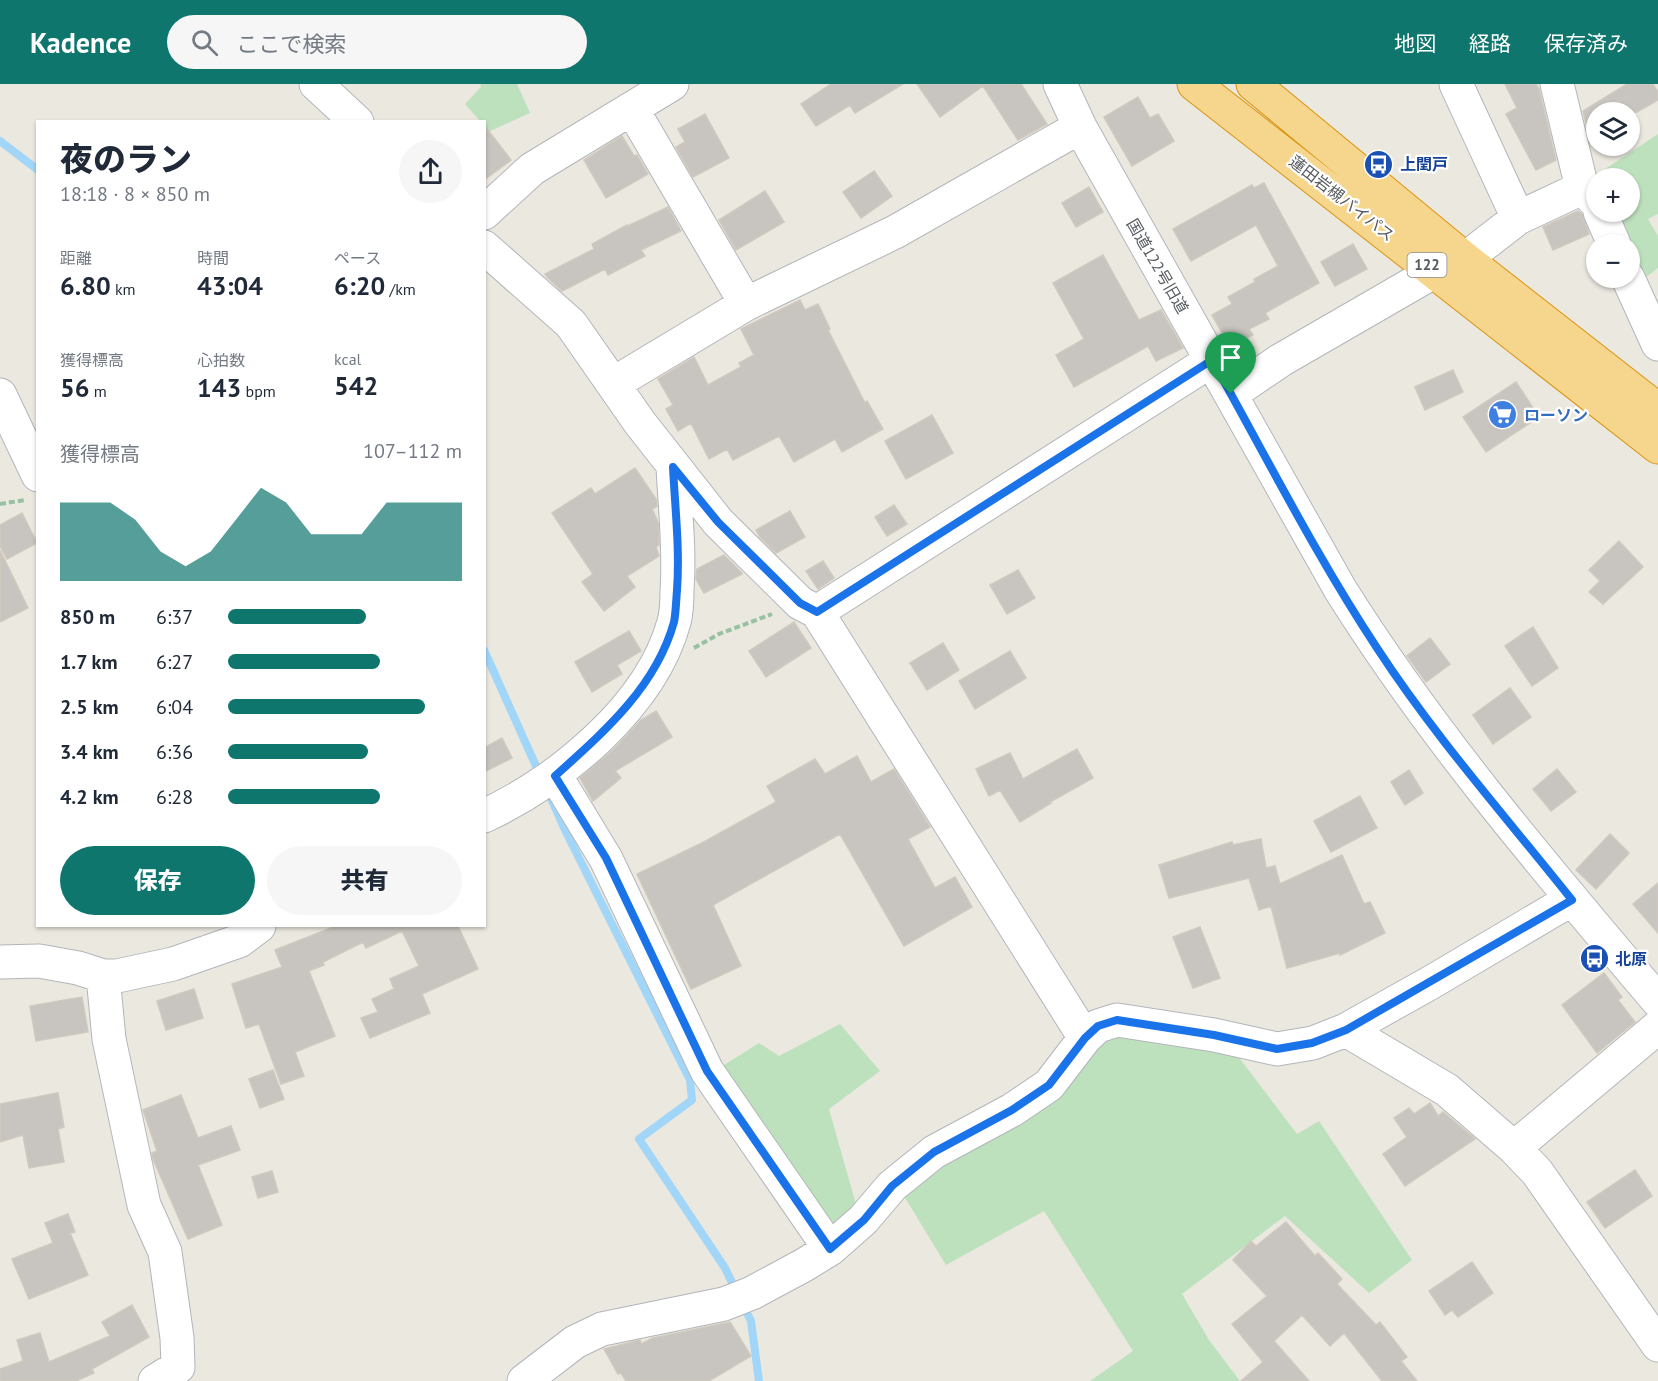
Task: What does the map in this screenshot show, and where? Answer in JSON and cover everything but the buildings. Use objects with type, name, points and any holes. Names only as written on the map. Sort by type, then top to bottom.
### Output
[{"type":"highway","name":"蓮田岩槻バイパス","points":[[1194,84],[1658,447]]},
{"type":"highway","name":"蓮田岩槻バイパス","points":[[1253,84],[1465,259],[1658,410]]},
{"type":"street","points":[[316,84],[355,120]]},
{"type":"street","points":[[486,211],[532,169],[672,84]]},
{"type":"street","name":"国道122号旧道","points":[[1060,84],[1080,127],[1340,589],[1378,650],[1432,726],[1572,900],[1658,1001]]},
{"type":"street","points":[[1456,84],[1518,218]]},
{"type":"street","points":[[1557,84],[1586,177]]},
{"type":"street","points":[[632,109],[746,304]]},
{"type":"street","points":[[613,384],[746,304],[895,231],[1080,127]]},
{"type":"street","points":[[1465,259],[1518,218],[1586,202]]},
{"type":"street","points":[[486,249],[571,324],[673,467],[718,522],[809,608],[1085,1038]]},
{"type":"street","points":[[1231,394],[1281,360],[1435,271]]},
{"type":"street","points":[[1632,288],[1658,345]]},
{"type":"street","points":[[809,608],[1212,360]]},
{"type":"street","points":[[0,395],[32,488]]},
{"type":"street","points":[[486,815],[555,776],[613,722],[658,664],[674,621],[678,586],[673,467]]},
{"type":"street","points":[[555,776],[606,858],[707,1071],[830,1249]]},
{"type":"street","points":[[524,1381],[575,1342],[602,1329],[733,1300],[774,1283],[830,1249],[864,1220],[892,1186],[934,1152],[1012,1110],[1049,1085],[1085,1038],[1098,1026],[1117,1020],[1214,1035],[1277,1049],[1312,1043],[1346,1030],[1572,900]]},
{"type":"street","points":[[0,962],[39,961],[78,968],[103,976],[117,976],[173,964],[239,941],[258,927]]},
{"type":"street","points":[[103,976],[109,1039],[144,1205],[165,1252],[177,1338],[178,1367],[155,1381]]},
{"type":"street","points":[[1514,1148],[1658,1027]]},
{"type":"street","points":[[1346,1030],[1447,1090],[1514,1148],[1537,1172],[1658,1345]]},
{"type":"path","points":[[0,504],[32,488]]},
{"type":"path","points":[[658,664],[683,655],[719,634],[809,608]]},
{"type":"green space","points":[[480,84],[517,84],[530,113],[488,132],[486,120],[479,120],[465,104],[481,87]]},
{"type":"green space","points":[[1658,134],[1658,214],[1648,219],[1658,236],[1658,268],[1641,281],[1640,234],[1624,234],[1617,222],[1640,222],[1640,168],[1607,168],[1625,156],[1640,156],[1640,146]]},
{"type":"green space","points":[[1118,1023],[1234,1051],[1297,1134],[1319,1121],[1412,1260],[1369,1293],[1285,1216],[1182,1294],[1209,1340],[1240,1381],[1090,1381],[1133,1351],[1044,1211],[946,1265],[904,1196]]},
{"type":"green space","points":[[840,1024],[880,1071],[829,1109],[857,1208],[828,1228],[721,1067],[759,1043],[779,1056]]},
{"type":"waterway","points":[[0,141],[36,168]]},
{"type":"waterway","points":[[486,654],[540,775]]},
{"type":"waterway","points":[[549,794],[690,1080],[692,1100],[639,1139],[725,1268],[736,1291]]},
{"type":"waterway","points":[[743,1305],[751,1321],[759,1381]]},
{"type":"place","name":"上閏戸","points":[[1379,164]]},
{"type":"place","name":"ローソン","points":[[1503,415]]},
{"type":"place","name":"北原","points":[[1594,959]]},
{"type":"route","points":[[1212,360],[1231,394],[1340,589],[1378,650],[1432,726],[1572,900],[1346,1030],[1312,1043],[1277,1049],[1214,1035],[1117,1020],[1098,1026],[1085,1038],[1049,1085],[1012,1110],[934,1152],[892,1186],[864,1220],[830,1249],[707,1071],[606,858],[555,776],[598,737],[633,699],[658,664],[674,621],[677,595],[679,567],[673,467],[718,522],[800,603],[817,612],[1212,360]]}]
